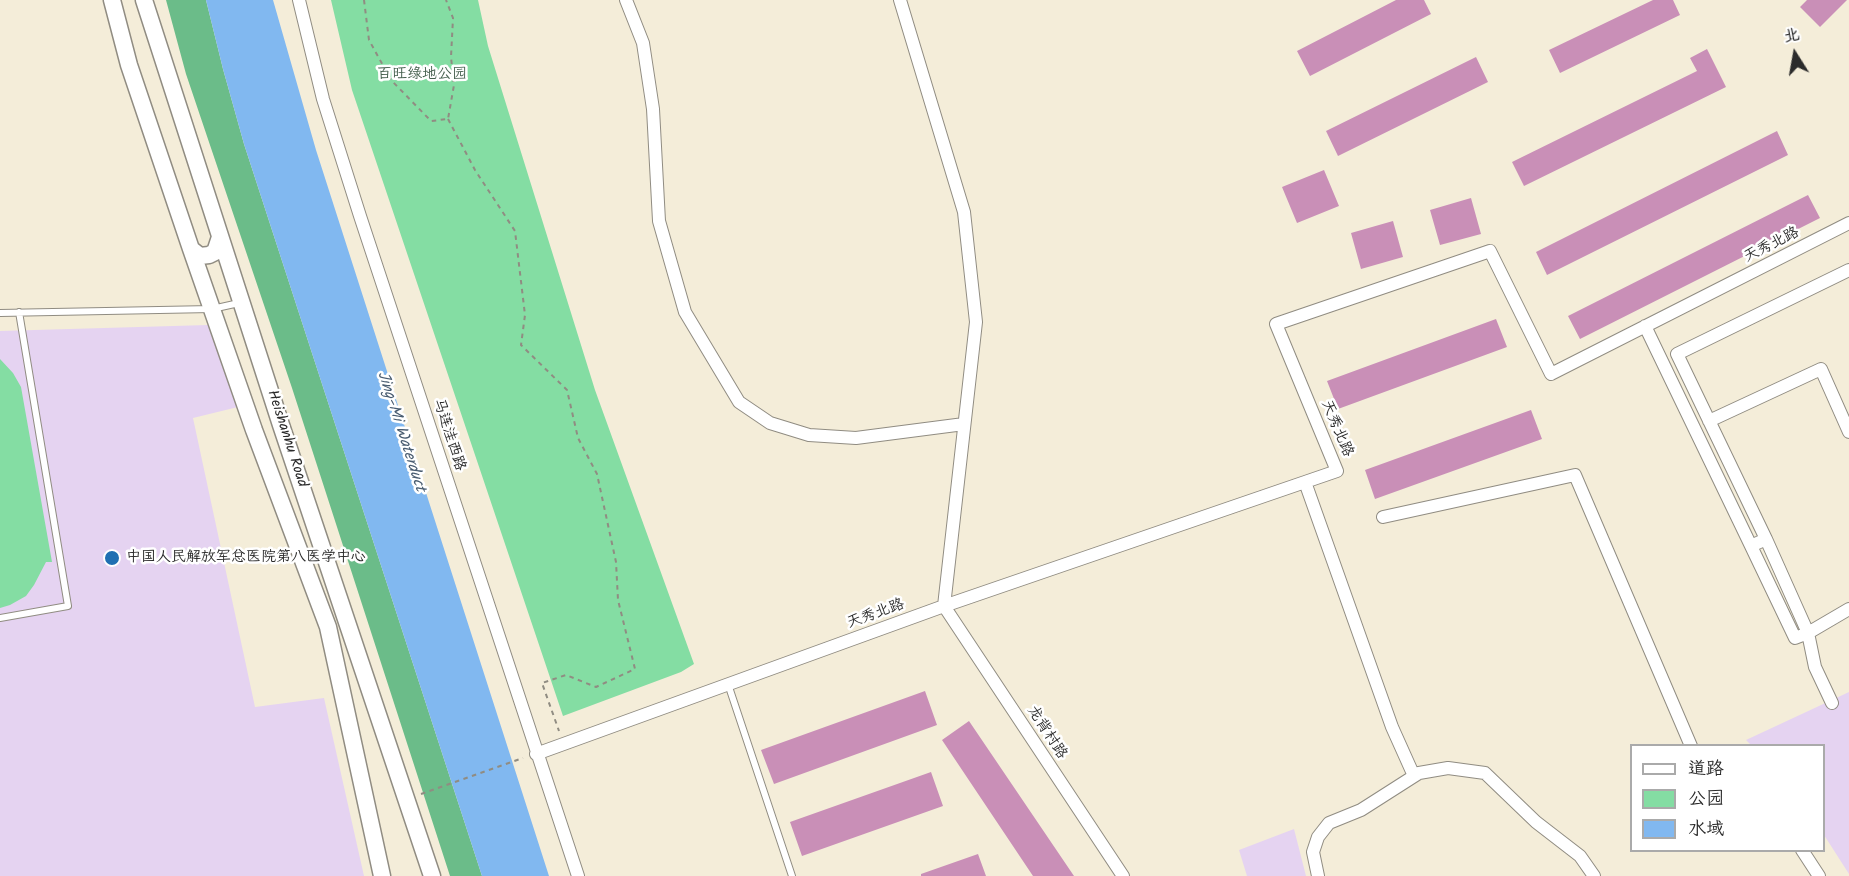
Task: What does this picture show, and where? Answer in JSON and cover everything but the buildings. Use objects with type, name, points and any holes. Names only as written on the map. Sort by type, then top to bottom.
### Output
[{"type":"main road","name":"Heishanhu Road","points":[[112,0],[129,65],[191,249],[254,430],[328,627],[382,876]]},
{"type":"main road","name":"Heishanhu Road","points":[[144,0],[281,425],[432,876]]},
{"type":"main road","points":[[191,249],[200,256],[209,255],[215,252],[220,237]]},
{"type":"street","name":"马连洼西路","points":[[299,0],[323,99],[357,206],[578,876]]},
{"type":"street","points":[[626,0],[643,43],[653,109],[659,221],[681,301],[685,312],[740,402],[770,423],[809,435],[856,438],[964,424]]},
{"type":"street","points":[[900,0],[964,212],[976,322],[944,606]]},
{"type":"street","name":"天秀北路","points":[[536,754],[944,606],[1337,471],[1276,324],[1490,251],[1551,374],[1849,223]]},
{"type":"street","points":[[1832,704],[1815,667],[1808,633],[1766,539],[1677,354],[1849,270]]},
{"type":"street","points":[[1645,326],[1795,638],[1849,609]]},
{"type":"street","points":[[1708,422],[1821,369],[1849,432]]},
{"type":"street","points":[[1383,518],[1575,475],[1690,744]]},
{"type":"street","points":[[1305,482],[1392,727],[1414,776]]},
{"type":"street","points":[[1751,546],[1766,539]]},
{"type":"street","name":"龙背村路","points":[[944,606],[1123,876]]},
{"type":"street","points":[[1318,876],[1312,852],[1318,837],[1329,823],[1361,810],[1419,773],[1448,768],[1485,773],[1536,822],[1580,856],[1594,876]]},
{"type":"street","points":[[1803,852],[1819,876]]},
{"type":"lane","points":[[0,313],[212,309],[242,302]]},
{"type":"lane","points":[[0,618],[68,606],[19,312]]},
{"type":"lane","points":[[728,684],[792,876]]},
{"type":"path","points":[[364,0],[369,40],[391,80],[431,121],[448,119]]},
{"type":"path","points":[[446,0],[453,18],[451,57],[454,85],[448,119],[475,170],[515,231],[525,315],[521,345],[567,390],[578,438],[597,474],[616,562],[618,600],[635,669],[596,687],[566,675],[542,683],[563,744]]},
{"type":"path","points":[[407,798],[536,754]]},
{"type":"shaded area","name":"中国人民解放军总医院第八医学中心","points":[[208,325],[238,407],[193,418],[255,707],[324,698],[364,876],[0,876],[0,331]]},
{"type":"shaded area","points":[[1849,692],[1849,874],[1825,837],[1825,744],[1750,744],[1746,740]]},
{"type":"shaded area","points":[[1294,829],[1306,876],[1247,876],[1239,850]]},
{"type":"green space","points":[[166,0],[206,0],[244,144],[482,876],[450,876],[292,388],[186,74]]},
{"type":"green space","name":"百旺绿地公园","points":[[331,0],[478,0],[488,46],[595,390],[694,664],[681,672],[563,716],[352,90]]},
{"type":"green space","points":[[0,359],[13,373],[21,387],[52,562],[46,562],[26,596],[0,608]]},
{"type":"water","name":"Jing-Mi Waterduct","points":[[206,0],[273,0],[316,150],[549,876],[482,876],[244,144]]},
{"type":"place","name":"中国人民解放军总医院第八医学中心","points":[[112,558]]}]
